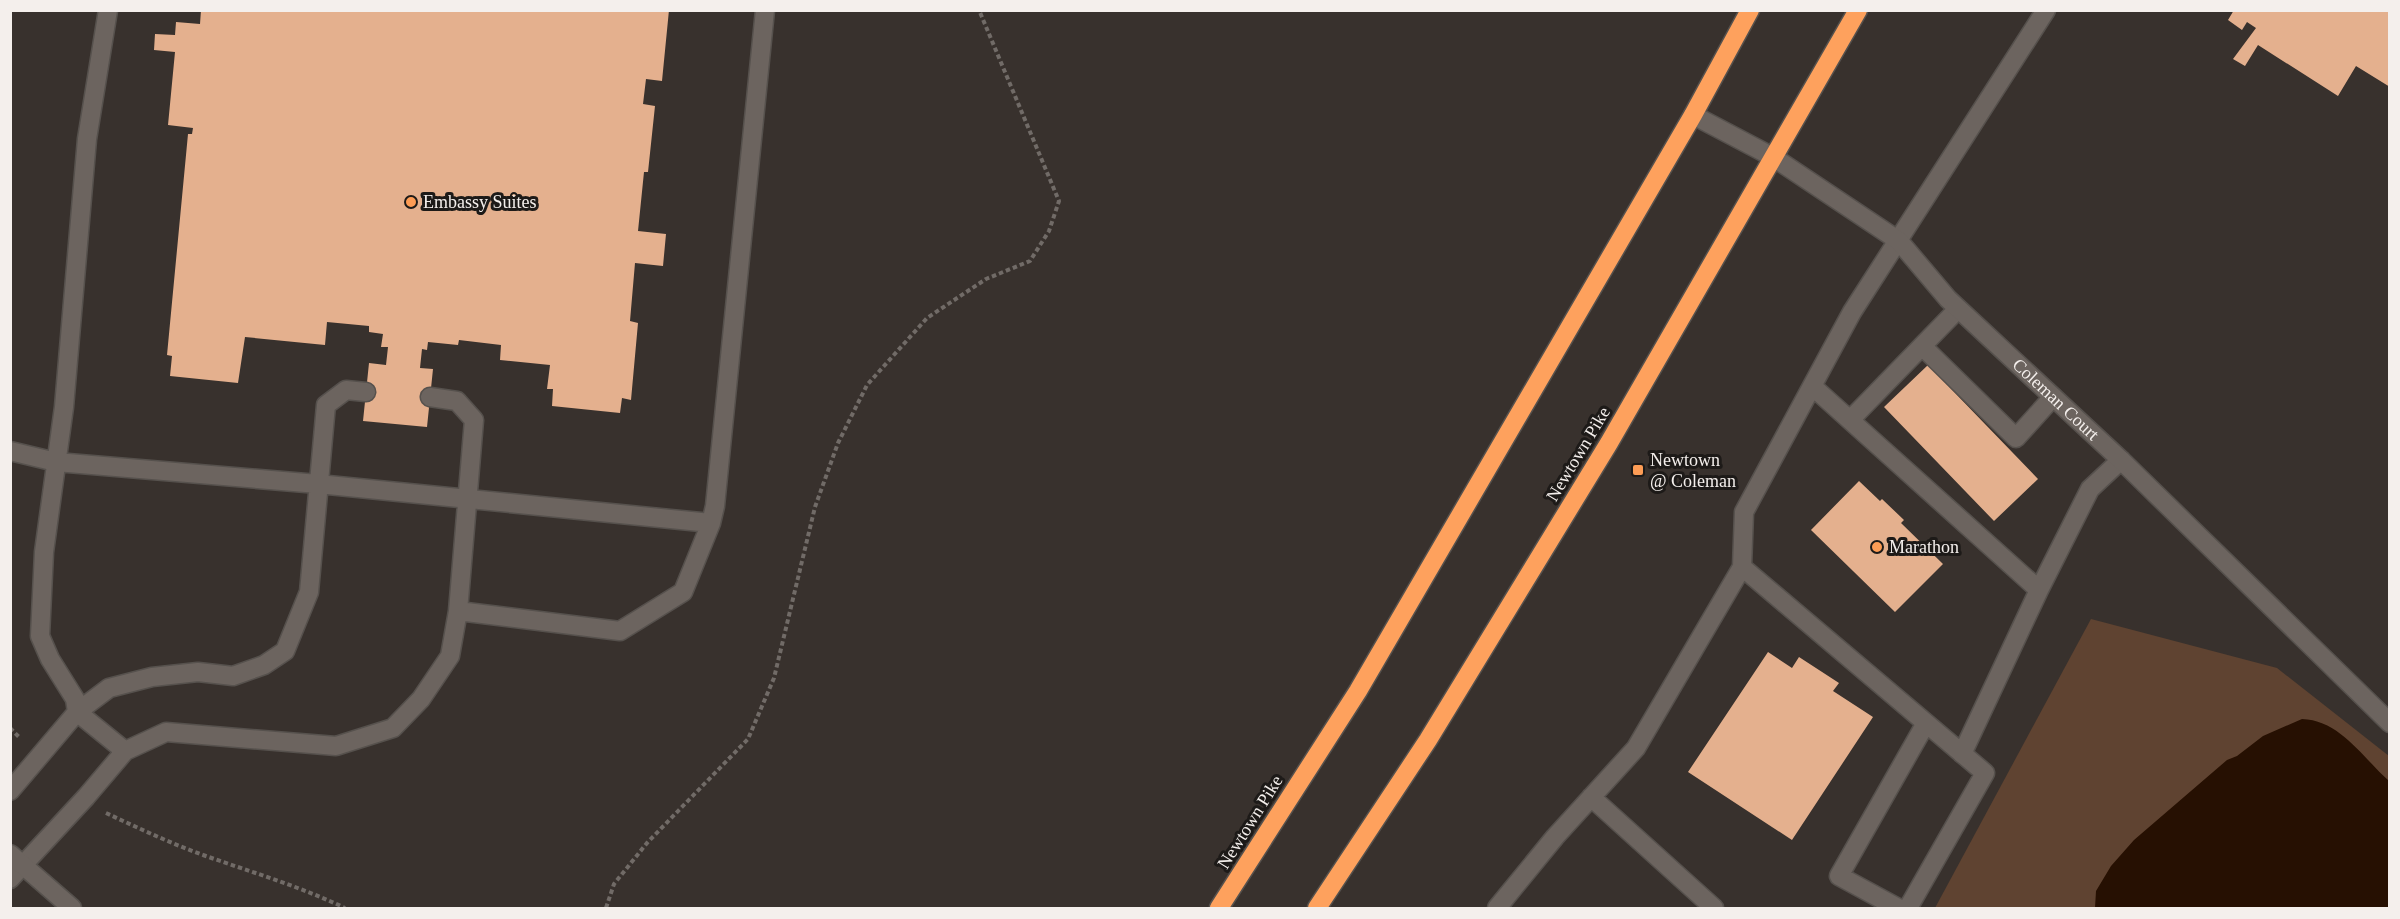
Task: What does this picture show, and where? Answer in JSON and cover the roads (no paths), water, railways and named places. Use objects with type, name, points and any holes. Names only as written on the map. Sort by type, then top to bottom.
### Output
[{"type":"highway","name":"Newtown Pike","points":[[1219,909],[1358,691],[1693,115],[1750,10]]},
{"type":"highway","name":"Newtown Pike","points":[[1317,909],[1428,740],[1603,452],[1858,10]]},
{"type":"street","points":[[108,10],[87,139],[64,406],[44,552],[40,636],[50,659],[75,699],[77,712],[125,751]]},
{"type":"street","points":[[458,611],[620,631],[683,592],[711,523],[765,10]]},
{"type":"street","points":[[1497,909],[1555,837],[1636,748],[1742,567],[1744,512],[1852,312],[2046,10]]},
{"type":"street","name":"Coleman Court","points":[[1693,115],[1773,157],[1899,241],[1958,309],[2121,460],[2390,723]]},
{"type":"street","points":[[1850,420],[1958,309]]},
{"type":"street","points":[[1922,346],[2016,438],[2053,397]]},
{"type":"street","points":[[1812,386],[2039,590]]},
{"type":"street","points":[[10,790],[77,712],[109,688],[152,677],[198,672],[233,676],[264,665],[285,651],[309,592],[326,405],[346,390],[366,392]]},
{"type":"street","points":[[10,879],[17,859],[86,798],[125,751],[166,732],[336,746],[393,728],[421,699],[450,656],[458,611],[474,420],[458,401],[430,397]]},
{"type":"street","points":[[10,451],[56,462],[318,484],[711,523]]},
{"type":"street","points":[[1962,754],[2039,590],[2090,489],[2121,460]]},
{"type":"street","points":[[1742,567],[1984,773],[1908,909]]},
{"type":"street","points":[[1898,909],[1839,876],[1926,723]]},
{"type":"street","points":[[1591,797],[1714,909]]},
{"type":"street","points":[[17,859],[72,909]]},
{"type":"place","name":"Embassy Suites","points":[[411,202]]},
{"type":"place","name":"Newtown @ Coleman","points":[[1638,470]]},
{"type":"place","name":"Marathon","points":[[1877,547]]}]
